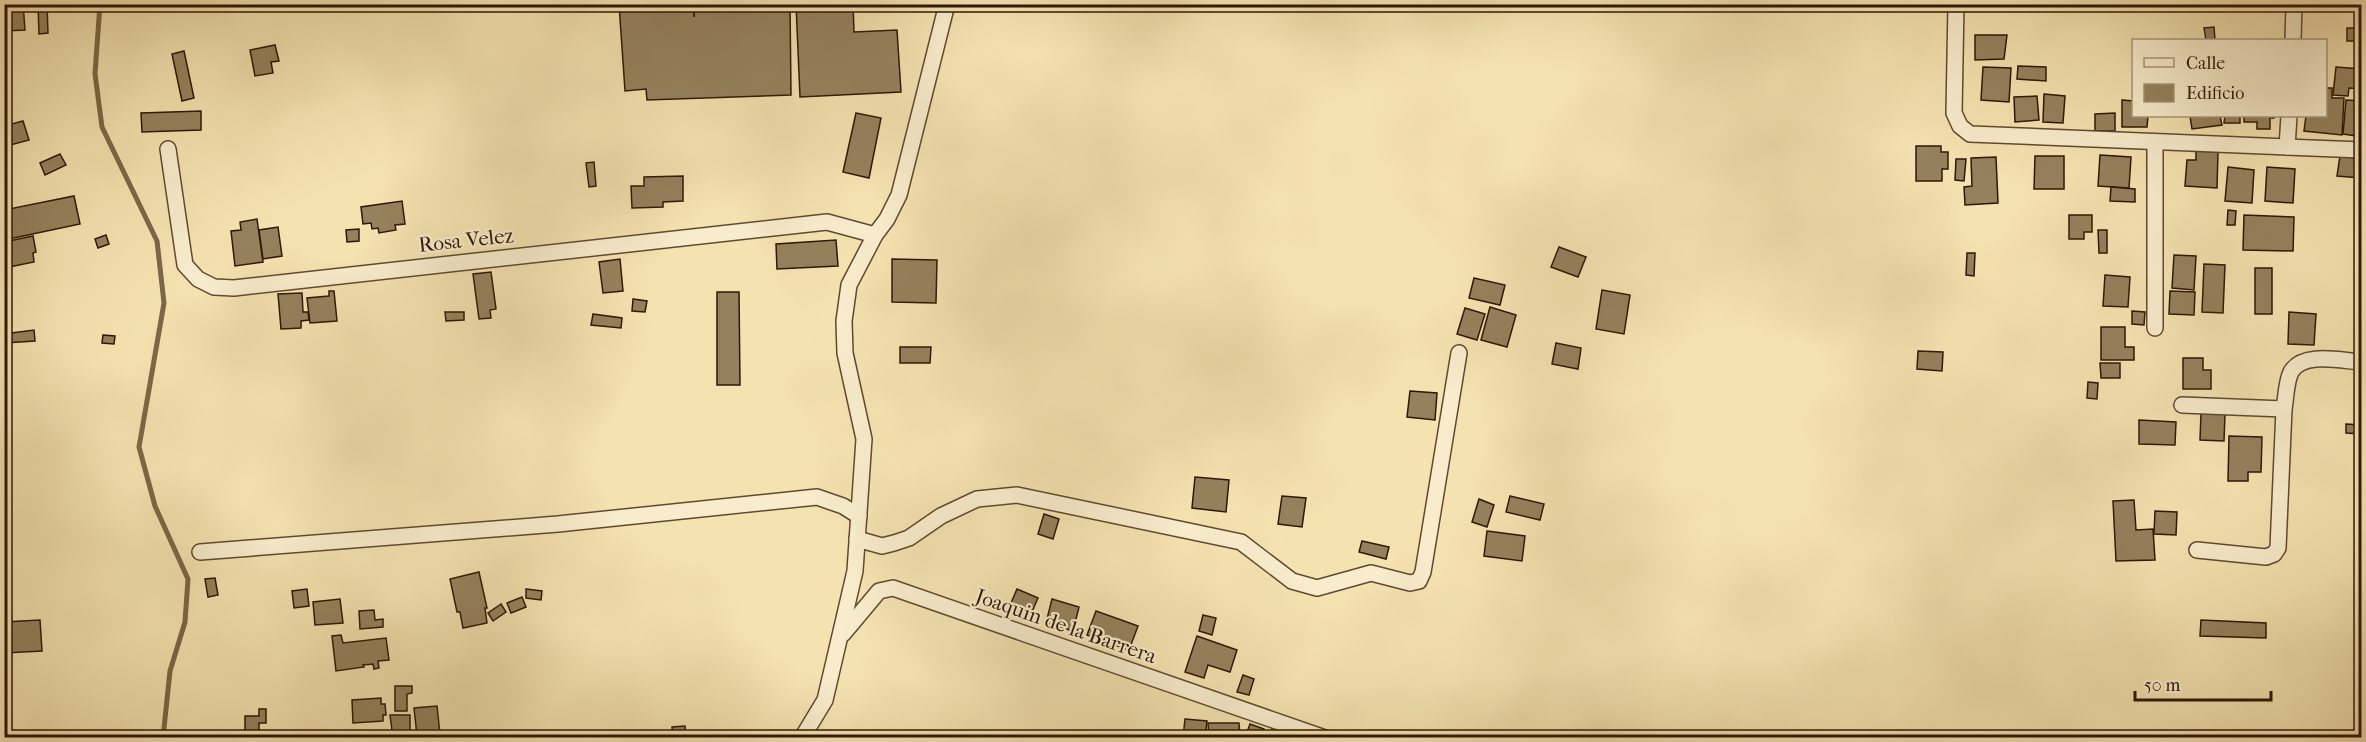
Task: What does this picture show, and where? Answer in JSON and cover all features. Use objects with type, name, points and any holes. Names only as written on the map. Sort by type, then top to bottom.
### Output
[{"type":"street","points":[[802,738],[825,700],[855,571],[864,439],[845,353],[843,321],[849,285],[899,195],[947,4]]},
{"type":"street","points":[[1956,4],[1954,113],[1960,126],[1970,134],[2361,150]]},
{"type":"street","points":[[2293,39],[2294,4]]},
{"type":"street","points":[[2288,147],[2289,117]]},
{"type":"street","points":[[2155,142],[2155,328]]},
{"type":"street","name":"Rosa Velez","points":[[168,149],[185,265],[198,279],[214,287],[234,288],[827,222],[875,235]]},
{"type":"street","points":[[857,539],[882,546],[894,543],[909,538],[941,516],[976,499],[1017,495],[1241,542],[1292,581],[1317,588],[1371,573],[1410,583],[1419,581],[1424,572],[1459,353]]},
{"type":"street","points":[[2197,550],[2266,557],[2274,554],[2278,548],[2284,409],[2290,373],[2296,366],[2308,359],[2361,362]]},
{"type":"street","points":[[2182,405],[2284,409]]},
{"type":"street","points":[[200,552],[558,524],[817,497],[843,506],[859,516]]},
{"type":"street","name":"Joaquin de la Barrera","points":[[841,636],[879,591],[893,588],[1296,732],[1325,738]]},
{"type":"building","points":[[9,4],[23,4],[25,30],[4,31],[4,7]]},
{"type":"building","points":[[619,4],[693,4],[694,17],[695,4],[790,4],[791,95],[647,100],[646,89],[625,91]]},
{"type":"building","points":[[796,4],[853,4],[854,32],[897,30],[901,92],[800,97]]},
{"type":"building","points":[[2327,4],[2352,4],[2351,10],[2326,7]]},
{"type":"building","points":[[38,5],[47,5],[48,33],[39,34]]},
{"type":"building","points":[[2214,27],[2215,39],[2206,39],[2204,28]]},
{"type":"building","points":[[2347,28],[2358,28],[2357,41],[2347,41]]},
{"type":"building","points":[[1975,35],[2007,35],[2004,59],[1975,60]]},
{"type":"building","points":[[275,45],[279,61],[271,62],[273,73],[255,76],[250,50]]},
{"type":"building","points":[[184,51],[194,98],[182,101],[172,54]]},
{"type":"building","points":[[2018,66],[2046,67],[2046,81],[2017,79]]},
{"type":"building","points":[[1983,67],[2011,68],[2009,102],[1981,100]]},
{"type":"building","points":[[2336,67],[2362,69],[2362,89],[2349,88],[2348,96],[2333,95]]},
{"type":"building","points":[[2327,88],[2332,88],[2332,98],[2344,98],[2342,135],[2304,131],[2306,117],[2327,117]]},
{"type":"building","points":[[2044,94],[2065,96],[2063,123],[2043,122]]},
{"type":"building","points":[[2037,96],[2039,120],[2015,122],[2014,97]]},
{"type":"building","points":[[2122,100],[2132,101],[2132,117],[2148,117],[2147,127],[2122,127]]},
{"type":"building","points":[[2346,100],[2362,101],[2362,123],[2358,123],[2357,136],[2343,134]]},
{"type":"building","points":[[201,111],[201,130],[142,132],[141,113]]},
{"type":"building","points":[[856,113],[881,118],[869,178],[843,172]]},
{"type":"building","points":[[2115,113],[2115,131],[2095,131],[2095,114]]},
{"type":"building","points":[[2190,117],[2220,117],[2222,125],[2192,129]]},
{"type":"building","points":[[2225,117],[2240,117],[2240,123],[2224,123]]},
{"type":"building","points":[[2244,117],[2274,117],[2270,118],[2270,129],[2257,129],[2257,122],[2244,122]]},
{"type":"building","points":[[23,121],[29,140],[10,145],[11,148],[4,150],[4,126]]},
{"type":"building","points":[[1916,146],[1941,146],[1941,152],[1948,152],[1948,169],[1942,169],[1942,181],[1916,181]]},
{"type":"building","points":[[2196,151],[2218,152],[2217,188],[2185,186],[2187,160],[2196,160]]},
{"type":"building","points":[[60,154],[66,165],[45,175],[40,163]]},
{"type":"building","points":[[2100,155],[2131,157],[2129,188],[2098,186]]},
{"type":"building","points":[[2035,156],[2064,156],[2064,189],[2034,189]]},
{"type":"building","points":[[2340,156],[2362,159],[2361,178],[2337,176]]},
{"type":"building","points":[[1996,157],[1998,203],[1965,205],[1964,187],[1972,186],[1971,158]]},
{"type":"building","points":[[1956,159],[1966,159],[1964,181],[1955,180]]},
{"type":"building","points":[[594,162],[596,186],[589,187],[586,163]]},
{"type":"building","points":[[2228,167],[2254,170],[2252,203],[2225,201]]},
{"type":"building","points":[[2267,167],[2295,169],[2293,203],[2265,201]]},
{"type":"building","points":[[683,176],[683,201],[663,202],[663,207],[632,208],[631,186],[644,186],[644,177]]},
{"type":"building","points":[[2111,187],[2135,189],[2135,202],[2110,201]]},
{"type":"building","points":[[74,196],[80,224],[4,240],[4,225],[6,225],[4,210]]},
{"type":"building","points":[[402,201],[405,224],[395,225],[396,230],[379,233],[378,228],[372,229],[371,223],[363,224],[361,207]]},
{"type":"building","points":[[2228,210],[2236,211],[2235,225],[2227,225]]},
{"type":"building","points":[[2069,215],[2092,215],[2092,232],[2084,232],[2084,239],[2069,239]]},
{"type":"building","points":[[2244,215],[2294,217],[2293,251],[2243,250]]},
{"type":"building","points":[[257,219],[263,262],[235,266],[231,231],[241,230],[240,222]]},
{"type":"building","points":[[278,227],[282,256],[263,259],[259,230]]},
{"type":"building","points":[[359,229],[359,241],[347,242],[346,230]]},
{"type":"building","points":[[2098,230],[2107,230],[2107,253],[2099,253]]},
{"type":"building","points":[[106,235],[109,244],[98,248],[95,239]]},
{"type":"building","points":[[33,236],[36,252],[33,253],[34,262],[4,268],[4,242]]},
{"type":"building","points":[[836,240],[838,266],[777,269],[776,244]]},
{"type":"building","points":[[1559,247],[1586,257],[1578,277],[1551,267]]},
{"type":"building","points":[[1967,253],[1975,253],[1974,276],[1966,275]]},
{"type":"building","points":[[2174,255],[2196,256],[2194,290],[2172,288]]},
{"type":"building","points":[[620,259],[623,291],[603,293],[599,262]]},
{"type":"building","points":[[892,259],[937,260],[936,303],[892,302]]},
{"type":"building","points":[[2204,264],[2225,265],[2223,313],[2202,312]]},
{"type":"building","points":[[2255,268],[2272,268],[2272,314],[2255,314]]},
{"type":"building","points":[[491,272],[496,309],[490,310],[491,318],[479,319],[473,274]]},
{"type":"building","points":[[2105,275],[2130,277],[2128,307],[2103,306]]},
{"type":"building","points":[[1474,278],[1505,285],[1500,305],[1469,298]]},
{"type":"building","points":[[1602,290],[1630,295],[1624,334],[1596,329]]},
{"type":"building","points":[[329,291],[334,291],[337,321],[310,323],[307,298],[329,296]]},
{"type":"building","points":[[2170,291],[2195,292],[2194,315],[2169,314]]},
{"type":"building","points":[[717,292],[739,292],[740,385],[717,385]]},
{"type":"building","points":[[302,293],[303,312],[308,312],[309,320],[301,321],[301,328],[281,329],[278,294]]},
{"type":"building","points":[[633,299],[647,301],[645,312],[632,311]]},
{"type":"building","points":[[1490,307],[1516,315],[1507,347],[1481,340]]},
{"type":"building","points":[[1465,308],[1485,314],[1477,340],[1457,334]]},
{"type":"building","points":[[2132,311],[2145,312],[2144,325],[2132,324]]},
{"type":"building","points":[[445,312],[464,312],[464,320],[446,321]]},
{"type":"building","points":[[2289,312],[2316,314],[2314,345],[2288,344]]},
{"type":"building","points":[[593,314],[622,318],[621,328],[591,325]]},
{"type":"building","points":[[2101,327],[2125,327],[2125,347],[2134,347],[2134,360],[2101,360]]},
{"type":"building","points":[[34,330],[35,341],[4,343],[4,334]]},
{"type":"building","points":[[103,335],[115,336],[114,344],[102,343]]},
{"type":"building","points":[[1556,343],[1581,348],[1578,369],[1552,364]]},
{"type":"building","points":[[900,347],[931,347],[930,363],[900,363]]},
{"type":"building","points":[[1918,351],[1943,352],[1942,371],[1917,369]]},
{"type":"building","points":[[2183,358],[2203,358],[2203,370],[2211,370],[2211,389],[2183,389]]},
{"type":"building","points":[[2100,363],[2120,363],[2120,378],[2101,378]]},
{"type":"building","points":[[2088,382],[2098,383],[2097,399],[2087,398]]},
{"type":"building","points":[[1410,391],[1437,393],[1435,420],[1407,417]]},
{"type":"building","points":[[2201,413],[2225,414],[2224,441],[2200,440]]},
{"type":"building","points":[[2139,420],[2176,422],[2175,445],[2139,444]]},
{"type":"building","points":[[2346,424],[2362,425],[2362,434],[2346,433]]},
{"type":"building","points":[[2229,436],[2262,437],[2261,472],[2248,472],[2248,481],[2228,481]]},
{"type":"building","points":[[1195,477],[1229,480],[1226,512],[1192,508]]},
{"type":"building","points":[[1282,496],[1306,498],[1302,527],[1278,524]]},
{"type":"building","points":[[1510,496],[1544,504],[1540,520],[1506,512]]},
{"type":"building","points":[[1479,499],[1494,505],[1487,527],[1472,522]]},
{"type":"building","points":[[2134,500],[2136,530],[2153,529],[2155,560],[2116,561],[2113,501]]},
{"type":"building","points":[[2155,511],[2177,512],[2176,535],[2154,534]]},
{"type":"building","points":[[1044,514],[1059,519],[1053,539],[1038,534]]},
{"type":"building","points":[[1487,531],[1525,536],[1522,561],[1484,556]]},
{"type":"building","points":[[1362,541],[1389,547],[1386,559],[1359,552]]},
{"type":"building","points":[[479,572],[487,608],[485,608],[487,623],[463,628],[450,579]]},
{"type":"building","points":[[215,578],[218,595],[208,597],[205,579]]},
{"type":"building","points":[[307,589],[309,606],[294,608],[292,591]]},
{"type":"building","points":[[526,589],[542,591],[541,600],[526,598]]},
{"type":"building","points":[[1017,589],[1038,598],[1029,619],[1008,610]]},
{"type":"building","points":[[522,597],[526,607],[511,613],[507,603]]},
{"type":"building","points":[[340,599],[343,623],[315,625],[313,602]]},
{"type":"building","points":[[1052,599],[1079,607],[1073,631],[1046,623]]},
{"type":"building","points":[[501,604],[506,612],[493,621],[488,613]]},
{"type":"building","points":[[374,610],[375,620],[383,619],[383,627],[360,629],[359,611]]},
{"type":"building","points":[[1096,611],[1138,626],[1129,650],[1087,635]]},
{"type":"building","points":[[1203,615],[1216,618],[1212,635],[1199,631]]},
{"type":"building","points":[[40,620],[42,651],[4,653],[4,622]]},
{"type":"building","points":[[2201,620],[2266,623],[2266,638],[2200,636]]},
{"type":"building","points":[[341,635],[343,643],[386,638],[389,660],[378,661],[379,668],[374,669],[373,664],[336,671],[332,636]]},
{"type":"building","points":[[1197,636],[1237,650],[1230,672],[1208,665],[1204,678],[1185,672]]},
{"type":"building","points":[[1243,675],[1254,679],[1249,695],[1237,692]]},
{"type":"building","points":[[395,686],[412,686],[412,693],[407,694],[407,711],[395,711]]},
{"type":"building","points":[[381,698],[381,704],[385,704],[386,715],[383,715],[383,721],[353,723],[352,700]]},
{"type":"building","points":[[437,706],[440,734],[417,736],[414,708]]},
{"type":"building","points":[[259,709],[266,709],[266,723],[259,723],[259,733],[245,734],[245,716],[259,716]]},
{"type":"building","points":[[390,715],[410,715],[410,738],[393,738]]},
{"type":"building","points":[[1185,719],[1207,721],[1205,738],[1183,738]]},
{"type":"building","points":[[1208,723],[1239,723],[1240,738],[1209,738]]},
{"type":"building","points":[[1250,724],[1264,729],[1261,738],[1245,738]]},
{"type":"building","points":[[685,726],[686,738],[673,738],[672,727]]},
{"type":"building","points":[[506,732],[507,738],[483,738],[483,735]]},
{"type":"waterway","points":[[100,4],[95,74],[102,127],[157,241],[164,303],[139,447],[155,506],[188,579],[185,622],[170,671],[163,738]]}]
